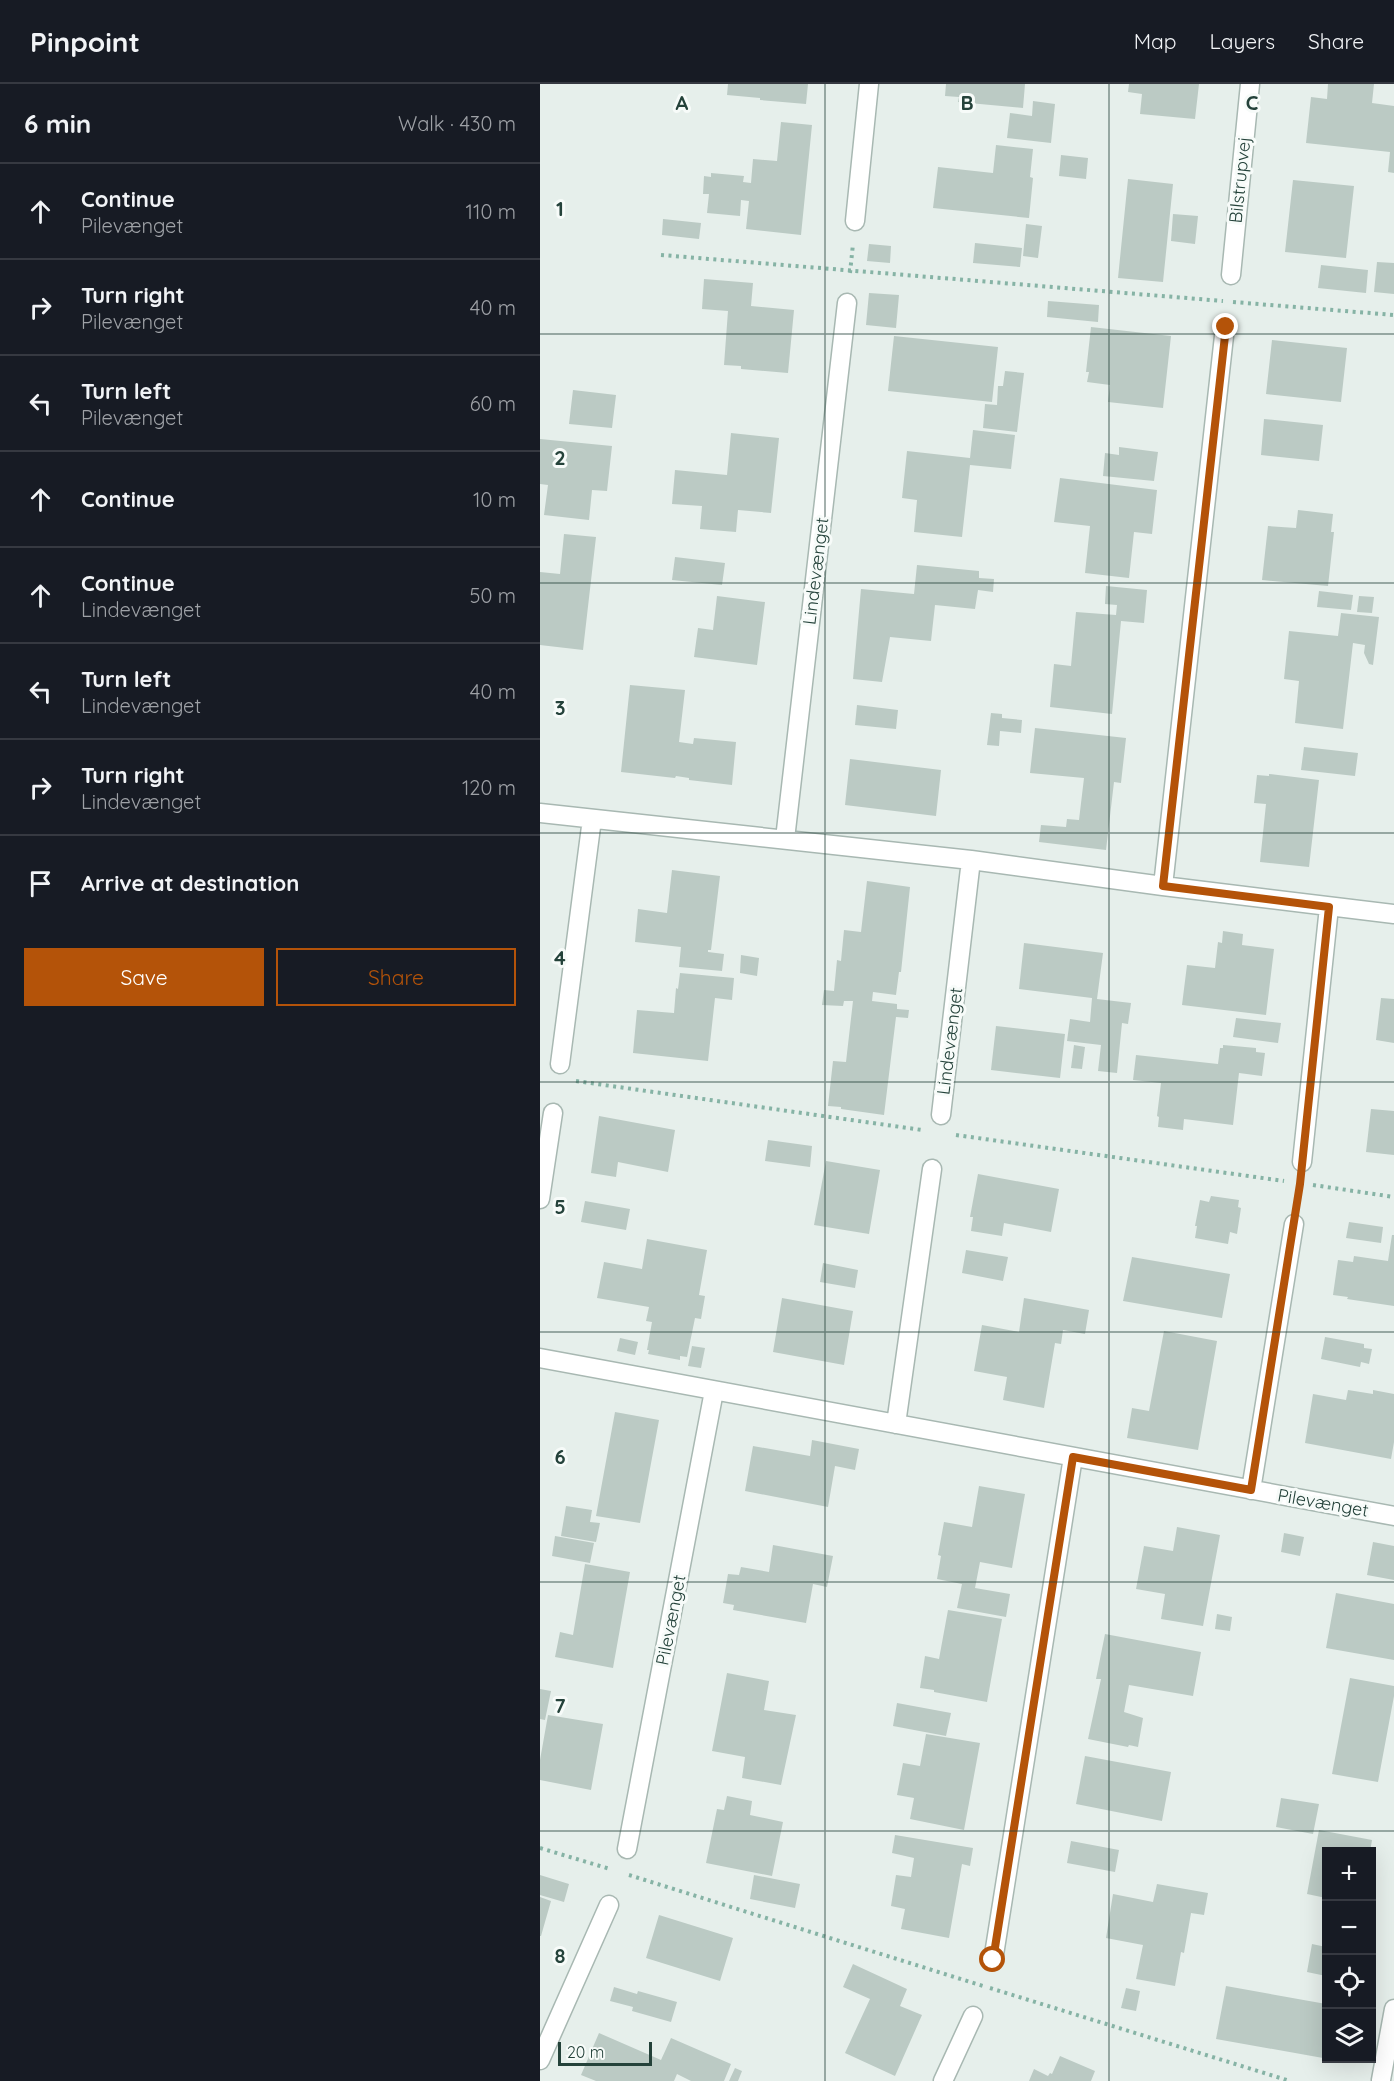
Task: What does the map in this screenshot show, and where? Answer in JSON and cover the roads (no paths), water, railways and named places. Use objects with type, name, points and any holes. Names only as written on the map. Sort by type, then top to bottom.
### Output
[{"type":"street","points":[[855,221],[869,84]]},
{"type":"street","name":"Bilstrupvej","points":[[1231,275],[1250,84]]},
{"type":"street","name":"Lindevænget","points":[[785,839],[847,303]]},
{"type":"street","points":[[1163,886],[1226,327]]},
{"type":"street","points":[[540,813],[971,860],[1394,914]]},
{"type":"street","points":[[565,1072],[592,819]]},
{"type":"street","name":"Lindevænget","points":[[941,1115],[971,860]]},
{"type":"street","points":[[1302,1162],[1329,907]]},
{"type":"street","points":[[540,1198],[553,1113]]},
{"type":"street","points":[[896,1424],[932,1169]]},
{"type":"street","name":"Pilevænget","points":[[1251,1490],[1294,1224]]},
{"type":"street","name":"Pilevænget","points":[[540,1358],[1394,1516]]},
{"type":"street","name":"Pilevænget","points":[[627,1849],[714,1391]]},
{"type":"street","points":[[993,1960],[1073,1457]]},
{"type":"street","points":[[540,2060],[609,1905]]},
{"type":"street","points":[[1381,2080],[1394,2009]]},
{"type":"street","points":[[944,2081],[973,2016]]}]
